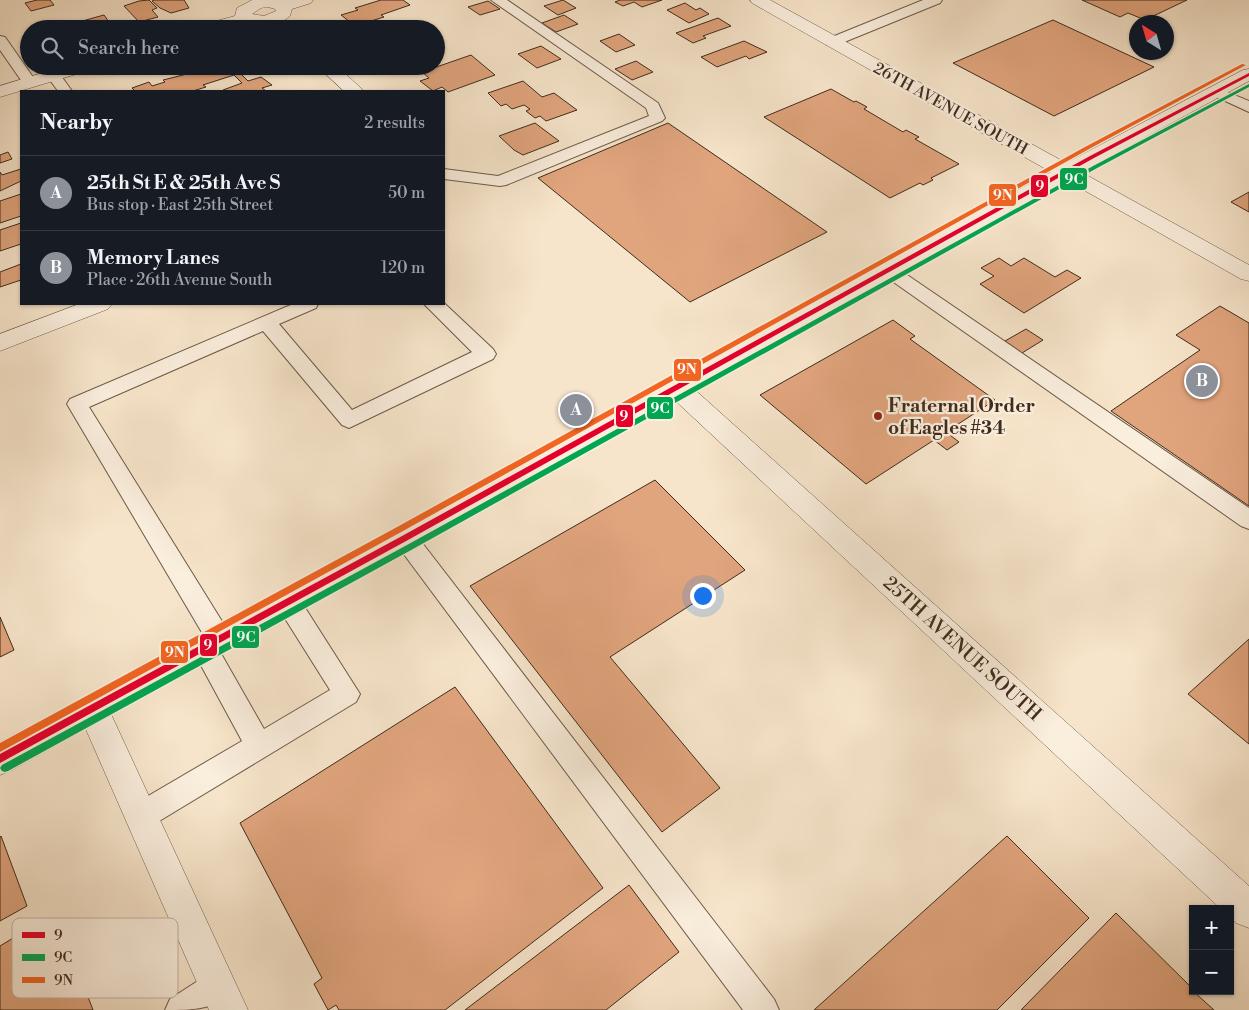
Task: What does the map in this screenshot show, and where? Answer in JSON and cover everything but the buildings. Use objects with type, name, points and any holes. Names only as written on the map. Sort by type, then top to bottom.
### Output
[{"type":"street","points":[[263,20],[280,18],[305,0]]},
{"type":"street","name":"26TH AVENUE SOUTH","points":[[758,0],[1249,274]]},
{"type":"street","points":[[245,18],[243,12],[254,2],[275,3],[280,18]]},
{"type":"street","points":[[238,20],[245,18],[251,20]]},
{"type":"street","points":[[0,759],[405,538],[888,270],[1249,74]]},
{"type":"street","points":[[0,92],[57,75]]},
{"type":"street","points":[[336,75],[354,90]]},
{"type":"street","points":[[0,343],[97,305]]},
{"type":"street","name":"25TH AVENUE SOUTH","points":[[676,387],[1249,910]]},
{"type":"street","points":[[93,708],[224,998]]},
{"type":"lane","points":[[445,174],[500,181],[657,118],[653,106],[498,0]]},
{"type":"lane","points":[[832,42],[935,0]]},
{"type":"lane","points":[[0,40],[20,68]]},
{"type":"lane","points":[[25,75],[30,82]]},
{"type":"lane","points":[[54,76],[64,90]]},
{"type":"lane","points":[[1215,92],[1249,107]]},
{"type":"lane","points":[[888,270],[1249,520]]},
{"type":"lane","points":[[259,746],[212,643],[77,404],[307,305]]},
{"type":"lane","points":[[266,322],[349,420],[486,354],[434,305]]},
{"type":"lane","points":[[405,538],[763,1010]]},
{"type":"lane","points":[[141,816],[347,694],[288,602]]},
{"type":"lane","points":[[181,1010],[224,998]]},
{"type":"transit line","name":"9N","points":[[0,748],[400,529],[1087,148],[1244,65]]},
{"type":"transit line","name":"9","points":[[0,759],[405,538],[1092,157],[1249,74]]},
{"type":"transit line","name":"9C","points":[[5,768],[410,547],[1097,166],[1249,85]]},
{"type":"place","name":"Memory Lanes","points":[[1202,381]]},
{"type":"place","name":"25th St E & 25th Ave S","points":[[576,410]]},
{"type":"place","name":"Fraternal Order of Eagles #34","points":[[878,416]]}]
